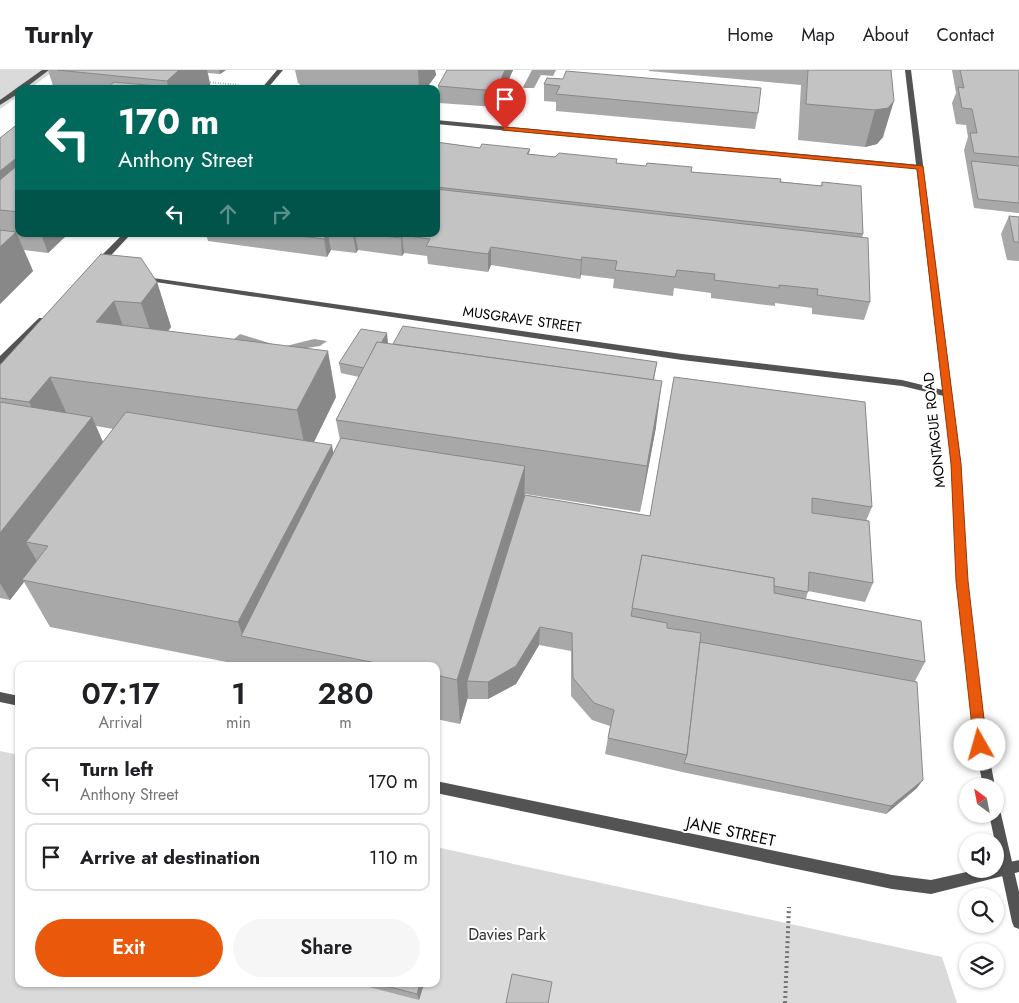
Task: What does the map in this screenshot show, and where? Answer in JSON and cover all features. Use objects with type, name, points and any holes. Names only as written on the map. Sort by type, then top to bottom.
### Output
[{"type":"street","points":[[25,85],[46,70]]},
{"type":"street","points":[[267,85],[280,70]]},
{"type":"street","name":"MONTAGUE ROAD","points":[[908,70],[956,464],[962,581],[980,745],[987,778]]},
{"type":"street","points":[[0,103],[15,92]]},
{"type":"street","points":[[440,122],[920,167]]},
{"type":"street","points":[[96,271],[124,237]]},
{"type":"street","name":"MUSGRAVE STREET","points":[[136,277],[682,356],[902,383],[948,394]]},
{"type":"street","points":[[0,362],[46,316]]},
{"type":"street","points":[[0,697],[15,700]]},
{"type":"street","name":"JANE STREET","points":[[440,788],[892,882],[931,887],[1013,867]]},
{"type":"street","points":[[998,823],[1013,867],[1019,922]]},
{"type":"path","points":[[202,81],[239,85]]},
{"type":"path","points":[[785,1003],[790,907]]},
{"type":"green space","points":[[0,70],[55,70],[34,85],[15,85],[15,99],[0,109]]},
{"type":"green space","name":"Davies Park","points":[[0,751],[15,754],[15,987],[440,987],[440,848],[942,957],[957,1003],[0,1003]]},
{"type":"shaded area","points":[[532,70],[556,70],[553,76],[541,75],[534,88],[524,88]]},
{"type":"shaded area","points":[[240,334],[282,347],[314,339],[327,341],[320,346],[307,348],[312,354],[233,340]]},
{"type":"building","points":[[57,70],[179,70],[167,81]]},
{"type":"building","points":[[447,70],[505,70],[496,91],[439,85]]},
{"type":"building","points":[[808,70],[891,70],[894,101],[888,108],[875,110],[806,104]]},
{"type":"building","points":[[960,70],[1019,70],[1019,157],[974,153],[970,133],[977,133],[972,109],[962,108],[958,87],[964,88]]},
{"type":"building","points":[[566,71],[761,88],[758,113],[556,94],[560,86],[544,84],[547,78],[563,79]]},
{"type":"building","points":[[114,82],[146,85],[111,85]]},
{"type":"building","points":[[15,126],[15,159],[0,171],[0,138]]},
{"type":"building","points":[[440,143],[480,148],[482,144],[530,149],[527,154],[555,157],[559,153],[617,159],[616,163],[646,166],[647,163],[692,167],[691,172],[781,179],[780,182],[822,186],[822,182],[861,186],[863,234],[440,187]]},
{"type":"building","points":[[971,161],[1019,166],[1019,203],[978,199]]},
{"type":"building","points":[[15,167],[15,212],[0,210],[0,180]]},
{"type":"building","points":[[440,189],[868,238],[870,302],[817,295],[818,289],[779,285],[779,288],[714,280],[715,274],[677,270],[675,277],[615,270],[617,261],[582,257],[581,260],[491,247],[488,254],[426,246],[430,239],[416,237],[440,237]]},
{"type":"building","points":[[1009,216],[1019,217],[1019,242],[1014,242]]},
{"type":"building","points":[[0,230],[15,232],[15,233],[0,247]]},
{"type":"building","points":[[309,237],[325,237],[324,239]]},
{"type":"building","points":[[101,254],[141,258],[157,282],[141,303],[114,301],[96,322],[328,351],[297,410],[50,377],[29,402],[0,398],[0,365]]},
{"type":"building","points":[[403,326],[657,362],[653,380],[393,344]]},
{"type":"building","points":[[361,329],[387,333],[381,343],[377,342],[364,368],[339,363]]},
{"type":"building","points":[[377,342],[662,381],[647,466],[336,420]]},
{"type":"building","points":[[674,377],[865,402],[872,507],[812,498],[812,513],[869,521],[873,583],[809,572],[808,592],[774,586],[774,578],[642,555],[631,616],[667,623],[667,628],[701,633],[687,755],[608,738],[614,710],[594,703],[573,678],[572,633],[540,627],[516,666],[488,682],[467,681],[525,495],[650,516]]},
{"type":"building","points":[[0,402],[92,417],[0,533]]},
{"type":"building","points":[[126,412],[332,445],[238,622],[22,580],[48,546],[26,542]]},
{"type":"building","points":[[341,438],[525,466],[457,680],[440,676],[440,662],[371,662],[241,636]]},
{"type":"building","points":[[642,555],[774,578],[774,593],[921,621],[925,662],[632,608]]},
{"type":"building","points":[[700,642],[917,682],[923,780],[891,806],[684,763],[687,755]]},
{"type":"building","points":[[512,974],[552,982],[548,1003],[506,1003]]},
{"type":"building","points":[[390,987],[419,987],[417,994]]},
{"type":"route","points":[[505,129],[920,167],[956,464],[962,581],[980,745]]}]
